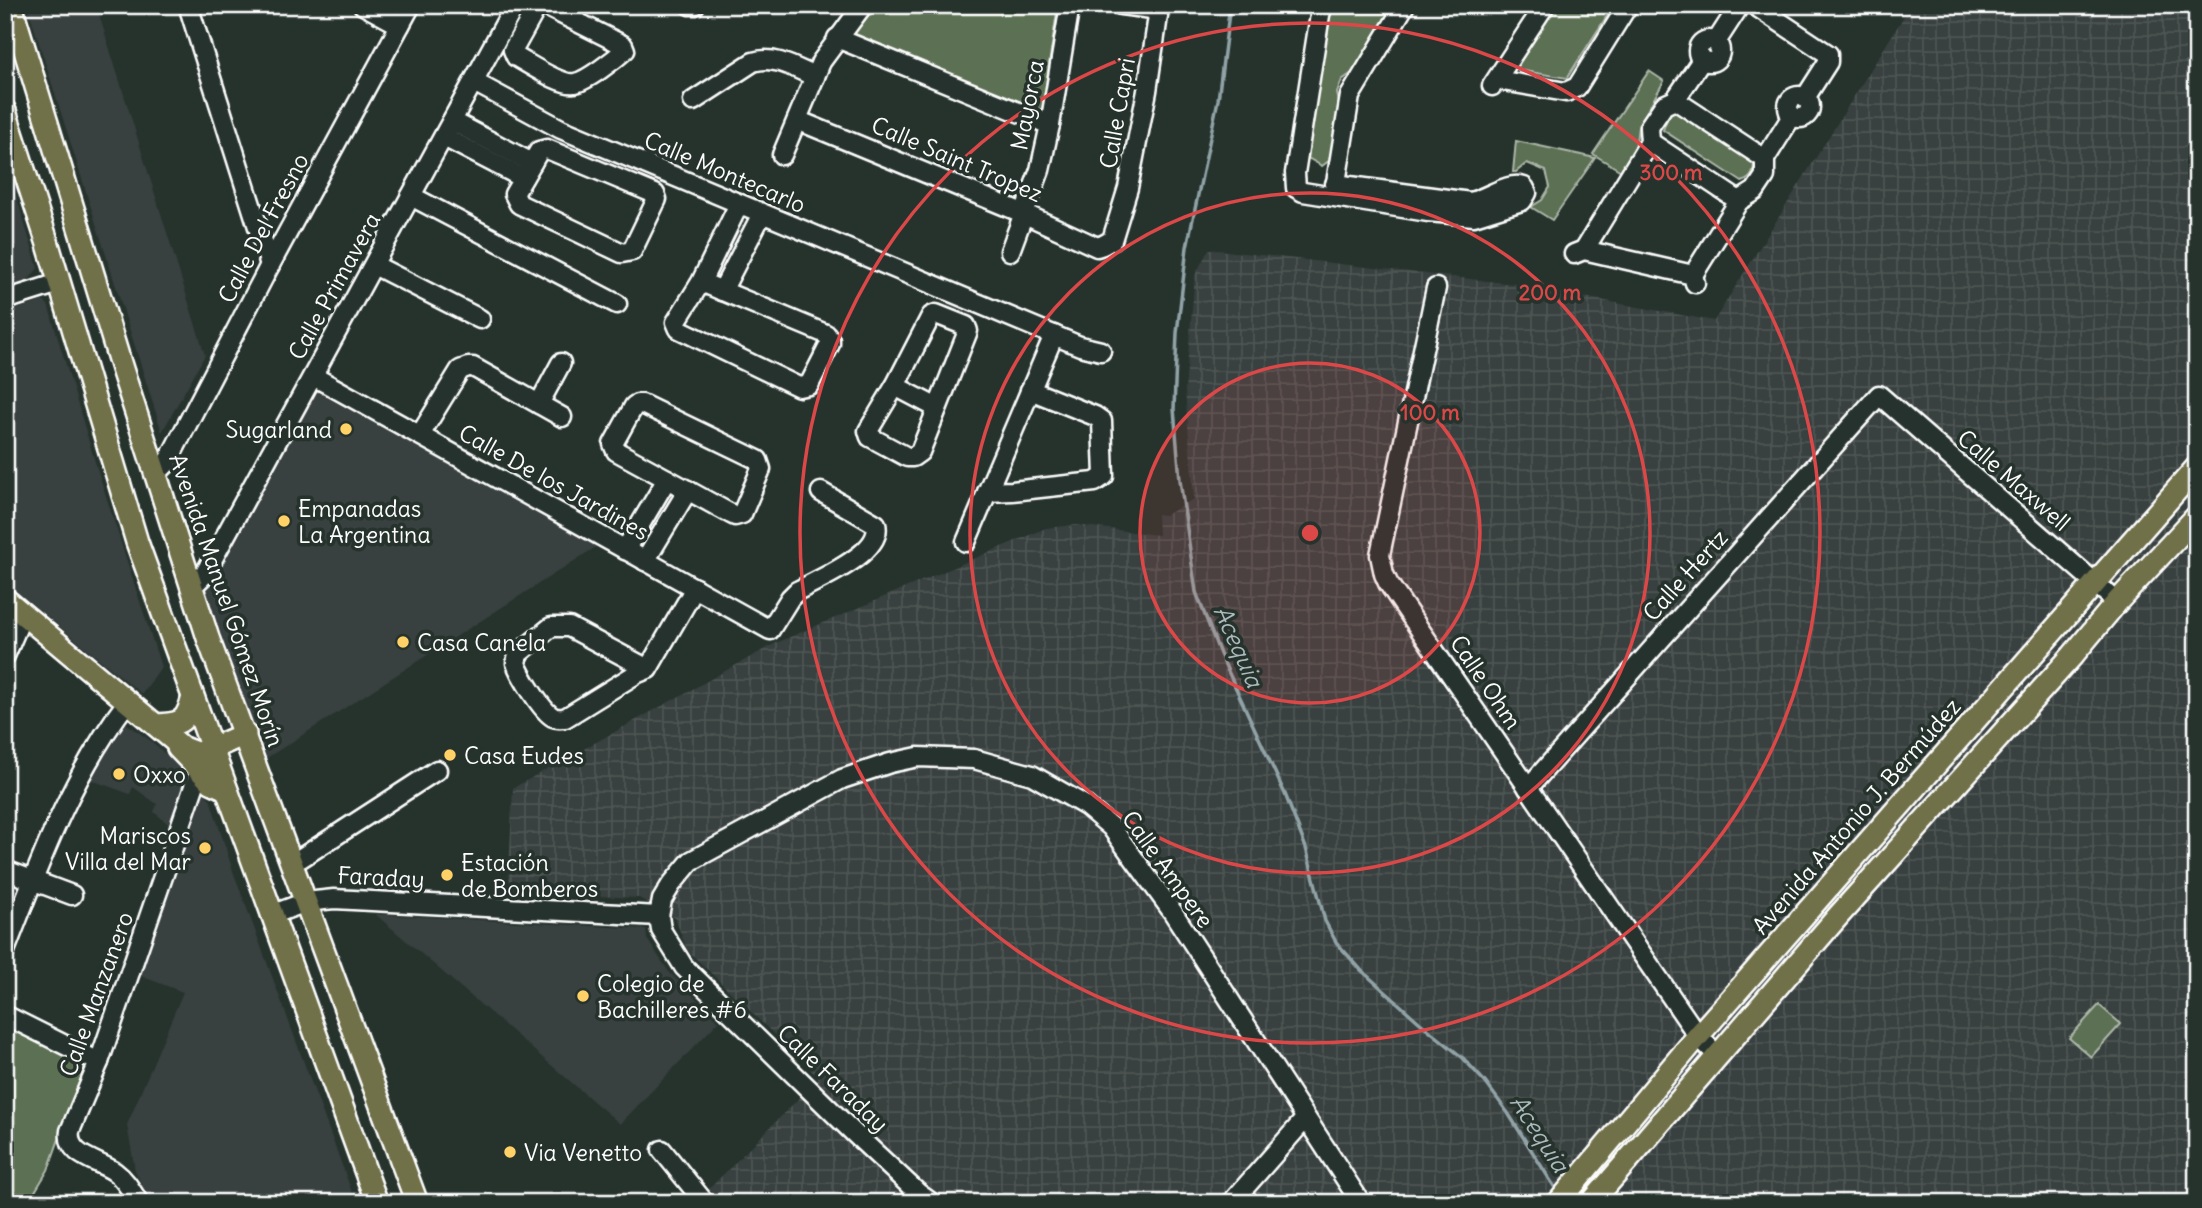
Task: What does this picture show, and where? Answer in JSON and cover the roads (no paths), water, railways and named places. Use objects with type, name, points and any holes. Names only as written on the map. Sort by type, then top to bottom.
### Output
[{"type":"main road","name":"Avenida Manuel Gómez Morín","points":[[10,5],[212,648],[415,1202]]},
{"type":"main road","points":[[5,111],[137,542],[378,1202]]},
{"type":"main road","points":[[47,241],[68,254],[79,249],[83,240]]},
{"type":"main road","points":[[59,283],[74,277],[97,284]]},
{"type":"main road","name":"Avenida Antonio J. Bermúdez","points":[[1563,1198],[1698,1036],[2197,467]]},
{"type":"main road","points":[[1591,1203],[1839,915],[2072,656],[2117,602],[2197,516]]},
{"type":"main road","points":[[5,599],[190,751],[204,752],[245,734]]},
{"type":"main road","points":[[2051,636],[2072,656]]},
{"type":"main road","points":[[164,731],[184,719],[193,697]]},
{"type":"main road","points":[[164,731],[201,773],[211,782],[226,789]]},
{"type":"street","points":[[188,5],[270,265]]},
{"type":"street","points":[[363,5],[400,25]]},
{"type":"street","name":"Calle Del Fresno","points":[[157,472],[167,463],[270,265],[411,5]]},
{"type":"street","points":[[543,5],[623,45],[625,50],[578,83],[564,83],[514,55],[513,50],[524,29],[537,7],[543,5]]},
{"type":"street","points":[[782,155],[821,62],[863,5]]},
{"type":"street","name":"Mayorca","points":[[1010,251],[1040,170],[1070,5]]},
{"type":"street","name":"Calle Capri","points":[[1097,247],[1112,240],[1128,188],[1158,16],[1152,9],[1121,5]]},
{"type":"street","points":[[1323,5],[1296,188],[1303,192],[1335,190],[1429,204]]},
{"type":"street","points":[[1335,190],[1350,96],[1405,5]]},
{"type":"street","points":[[1545,5],[1494,83],[1572,91],[1628,5]]},
{"type":"street","points":[[1740,5],[1716,42],[1720,51],[1717,59],[1709,62],[1702,60],[1675,100],[1664,105],[1649,127],[1650,142],[1579,252],[1694,279],[1739,201],[1755,191],[1765,176],[1765,159],[1793,116],[1800,118],[1808,114],[1810,104],[1805,98],[1828,62],[1828,54],[1754,5]]},
{"type":"street","points":[[512,13],[524,29]]},
{"type":"street","name":"Calle Primavera","points":[[192,587],[204,575],[512,13]]},
{"type":"street","points":[[837,38],[1050,125]]},
{"type":"street","points":[[693,101],[753,62],[762,59],[779,61],[815,77]]},
{"type":"street","name":"Calle Montecarlo","points":[[474,82],[561,129],[1080,346],[1101,351]]},
{"type":"street","points":[[1675,100],[1765,159]]},
{"type":"street","name":"Calle Saint Tropez","points":[[797,120],[1025,214],[1097,247]]},
{"type":"street","points":[[448,129],[527,171]]},
{"type":"street","points":[[1650,142],[1739,201]]},
{"type":"street","points":[[550,150],[652,191],[657,199],[632,251],[622,253],[519,204],[514,194],[527,171],[540,151],[550,150]]},
{"type":"street","points":[[411,196],[617,304]]},
{"type":"street","points":[[701,282],[829,337],[830,344],[809,385],[799,387],[679,329],[676,322],[701,282],[738,204]]},
{"type":"street","points":[[722,291],[762,214]]},
{"type":"street","points":[[716,251],[738,261]]},
{"type":"street","points":[[374,265],[480,319]]},
{"type":"street","points":[[5,300],[59,283]]},
{"type":"street","name":"Calle Ohm","points":[[1436,288],[1380,555],[1388,583],[1698,1036],[1717,1056]]},
{"type":"street","points":[[952,319],[962,297]]},
{"type":"street","points":[[936,314],[966,326],[968,331],[920,452],[913,457],[907,457],[870,437],[868,431],[895,386],[930,316],[936,314]]},
{"type":"street","points":[[966,541],[1054,335]]},
{"type":"street","points":[[538,404],[561,363]]},
{"type":"street","points":[[420,435],[460,369],[464,367],[473,367],[562,417]]},
{"type":"street","name":"Calle De los Jardines","points":[[313,376],[770,630],[797,591],[858,558],[877,531],[876,524],[821,492]]},
{"type":"street","points":[[895,386],[937,408]]},
{"type":"street","points":[[987,492],[1095,482],[1104,476],[1102,421],[1030,390]]},
{"type":"street","name":"Calle Hertz","points":[[1528,788],[1879,395]]},
{"type":"street","name":"Calle Maxwell","points":[[1879,395],[2117,602]]},
{"type":"street","points":[[637,404],[642,404],[760,463],[761,469],[739,516],[688,490],[613,447],[637,404]]},
{"type":"street","points":[[625,550],[667,479]]},
{"type":"street","points":[[645,561],[688,490]]},
{"type":"street","points":[[641,669],[569,627],[558,626],[551,627],[518,654],[516,659],[517,667],[551,715],[565,718],[641,669],[690,586]]},
{"type":"street","points":[[5,656],[23,614]]},
{"type":"street","points":[[5,951],[76,780],[128,701]]},
{"type":"street","name":"Calle Ampere","points":[[659,916],[662,900],[678,874],[691,861],[842,779],[918,757],[974,760],[1032,775],[1086,806],[1111,827],[1172,911],[1361,1203]]},
{"type":"street","points":[[292,863],[437,770]]},
{"type":"street","name":"Calle Manzanero","points":[[139,1203],[125,1181],[115,1172],[75,1151],[69,1140],[70,1131],[99,1062],[197,778],[201,773]]},
{"type":"street","points":[[5,870],[72,895]]},
{"type":"street","name":"Faraday","points":[[271,915],[306,902],[334,899],[659,916]]},
{"type":"street","name":"Calle Faraday","points":[[659,916],[661,930],[684,967],[846,1126],[932,1203]]},
{"type":"street","points":[[5,1015],[99,1062]]},
{"type":"street","points":[[1231,1203],[1305,1119]]},
{"type":"street","points":[[662,1150],[705,1203]]},
{"type":"waterway","name":"Acequia","points":[[1230,5],[1218,100],[1187,247],[1177,333],[1174,409],[1180,480],[1196,592],[1220,654],[1285,794],[1306,848],[1325,921],[1336,942],[1361,970],[1463,1058],[1485,1082],[1508,1113],[1557,1191]]},
{"type":"place","name":"Sugarland","points":[[346,429]]},
{"type":"place","name":"Empanadas La Argentina","points":[[284,521]]},
{"type":"place","name":"Casa Canela","points":[[403,642]]},
{"type":"place","name":"Casa Eudes","points":[[450,755]]},
{"type":"place","name":"Oxxo","points":[[119,774]]},
{"type":"place","name":"Mariscos Villa del Mar","points":[[205,848]]},
{"type":"place","name":"Estación de Bomberos","points":[[447,875]]},
{"type":"place","name":"Colegio de Bachilleres #6","points":[[583,996]]},
{"type":"place","name":"Via Venetto","points":[[510,1152]]}]
